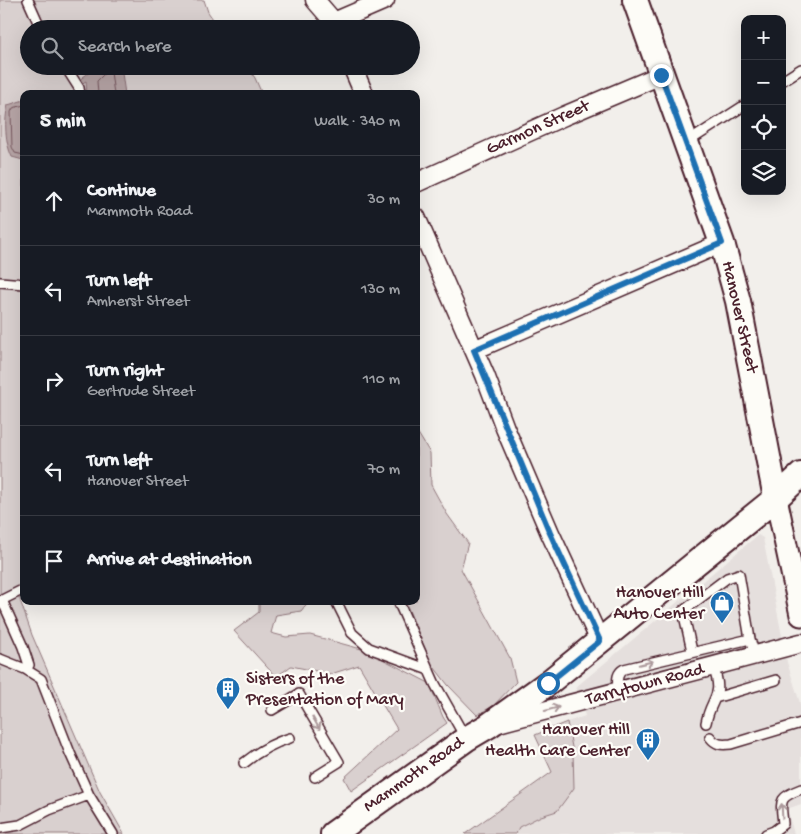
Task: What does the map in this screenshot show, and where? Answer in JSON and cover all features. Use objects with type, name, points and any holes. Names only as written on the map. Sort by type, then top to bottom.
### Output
[{"type":"main road","name":"Hanover Street","points":[[635,0],[722,243],[738,301],[776,498]]},
{"type":"main road","name":"Mammoth Road","points":[[333,834],[548,683],[776,498],[801,475]]},
{"type":"street","points":[[315,0],[331,20]]},
{"type":"street","points":[[345,20],[385,0]]},
{"type":"street","points":[[356,75],[362,90]]},
{"type":"street","name":"Garmon Street","points":[[420,181],[564,116],[661,75]]},
{"type":"street","points":[[420,226],[546,524],[600,641]]},
{"type":"street","points":[[474,350],[722,243]]},
{"type":"street","name":"Hanover Street","points":[[776,498],[801,615]]},
{"type":"street","name":"Tarrytown Road","points":[[488,726],[713,667],[752,647],[801,642]]},
{"type":"lane","points":[[28,0],[37,20]]},
{"type":"lane","points":[[786,79],[801,70]]},
{"type":"lane","points":[[71,75],[79,90]]},
{"type":"lane","points":[[686,143],[741,108]]},
{"type":"lane","points":[[0,282],[20,284]]},
{"type":"lane","points":[[618,691],[619,672],[624,669],[692,651],[752,647],[739,574],[727,578],[683,612],[692,651]]},
{"type":"lane","points":[[20,592],[2,600],[23,647],[29,665],[26,669]]},
{"type":"lane","points":[[338,605],[352,633],[369,648],[429,670]]},
{"type":"lane","points":[[400,605],[429,670],[466,739]]},
{"type":"lane","points":[[0,659],[26,669],[41,679],[88,795],[113,834]]},
{"type":"lane","points":[[706,723],[719,687],[713,667]]},
{"type":"lane","points":[[715,698],[776,680]]},
{"type":"lane","points":[[272,710],[299,694],[339,762],[315,777]]},
{"type":"lane","points":[[710,737],[719,745],[731,744],[801,723]]},
{"type":"lane","points":[[244,762],[275,742],[290,738]]},
{"type":"lane","points":[[766,834],[774,831],[782,824],[781,802],[786,794],[801,789]]},
{"type":"lane","points":[[0,828],[20,824],[49,810],[88,795]]},
{"type":"shaded area","points":[[0,0],[204,0],[208,12],[214,20],[20,20],[20,75],[253,75],[260,90],[20,90],[20,605],[22,605],[32,635],[100,792],[124,834],[0,834]]},
{"type":"shaded area","points":[[420,437],[430,453],[431,485],[447,514],[468,543],[461,569],[510,658],[516,682],[493,706],[477,715],[448,685],[431,663],[407,605],[420,605]]},
{"type":"shaded area","points":[[758,535],[763,538],[787,662],[801,706],[801,804],[787,809],[794,834],[516,834],[519,827],[541,816],[557,811],[573,752],[567,722],[585,716],[576,687]]},
{"type":"shaded area","points":[[259,605],[306,605],[301,611],[276,615],[271,633],[286,637],[310,635],[365,650],[429,683],[447,723],[351,791],[344,778],[397,729],[359,665],[331,674],[291,666],[276,677],[234,631],[259,612]]},
{"type":"shaded area","points":[[567,722],[573,752],[574,788],[557,811],[541,816],[519,827],[516,834],[465,834],[552,772],[535,735]]},
{"type":"water","points":[[86,75],[122,75],[124,90],[87,90],[86,81],[81,84],[79,80]]},
{"type":"water","points":[[20,101],[20,159],[12,157],[8,145],[6,124],[8,105]]},
{"type":"place","name":"Hanover Hill Auto Center","points":[[722,624]]},
{"type":"place","name":"Sisters of the Presentation of Mary","points":[[228,710]]},
{"type":"place","name":"Hanover Hill Health Care Center","points":[[648,761]]},
{"type":"route","points":[[548,683],[600,641],[550,533],[474,350],[722,243],[661,75]]}]
